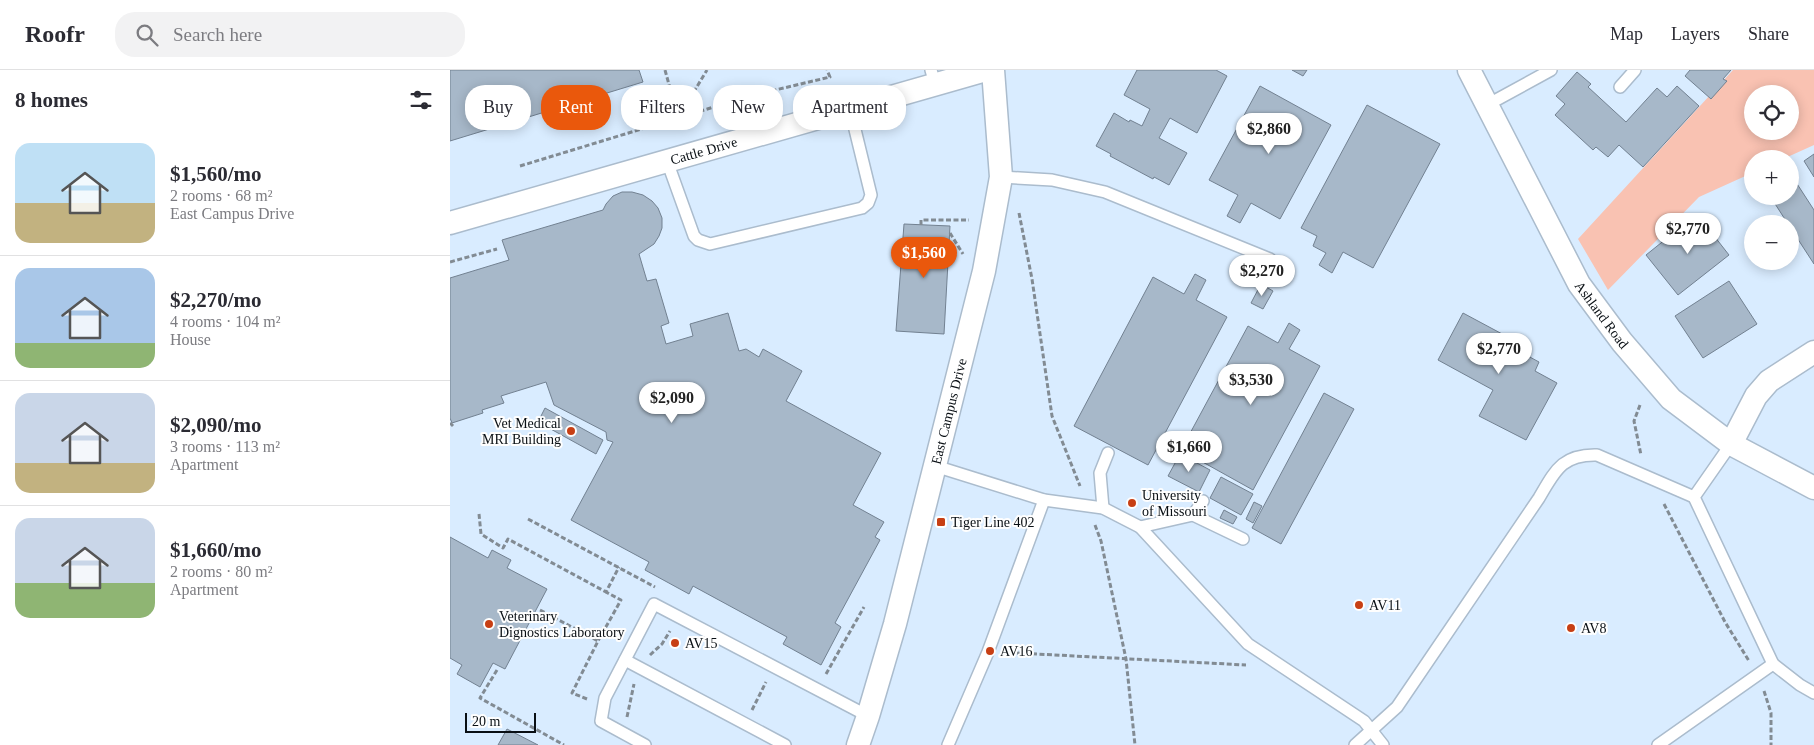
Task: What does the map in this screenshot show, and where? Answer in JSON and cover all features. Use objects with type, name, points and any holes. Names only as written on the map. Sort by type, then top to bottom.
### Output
[{"type":"street","name":"Cattle Drive","points":[[906,87],[933,77],[986,70]]},
{"type":"street","name":"East Campus Drive","points":[[858,745],[895,624],[984,271],[1001,177],[993,70]]},
{"type":"street","name":"Ashland Road","points":[[1470,70],[1579,284],[1622,342],[1671,399],[1731,444],[1814,488]]},
{"type":"street","name":"Cattle Drive","points":[[450,223],[793,125]]},
{"type":"street","points":[[1731,444],[1756,396],[1769,382],[1814,352]]},
{"type":"lane","points":[[1487,105],[1551,70]]},
{"type":"lane","points":[[1620,87],[1635,70]]},
{"type":"lane","points":[[667,161],[694,236],[705,243],[717,244],[862,208],[868,202],[871,195],[855,130]]},
{"type":"lane","points":[[1001,177],[1052,180],[1105,192],[1270,259]]},
{"type":"lane","points":[[1694,497],[1731,444]]},
{"type":"lane","points":[[1103,508],[1100,473],[1108,453]]},
{"type":"lane","points":[[1355,745],[1396,707],[1554,474],[1567,461],[1582,455],[1597,455],[1694,497],[1773,664],[1800,685],[1814,693]]},
{"type":"lane","points":[[935,466],[1044,500],[1103,508],[1140,527],[1248,644],[1364,722],[1383,745]]},
{"type":"lane","points":[[948,745],[988,652],[1044,500]]},
{"type":"lane","points":[[1193,515],[1203,501]]},
{"type":"lane","points":[[1140,527],[1193,515],[1243,539]]},
{"type":"lane","points":[[645,745],[601,721],[606,698],[654,604],[868,716]]},
{"type":"lane","points":[[625,660],[785,745]]},
{"type":"lane","points":[[1658,745],[1773,664]]},
{"type":"path","points":[[665,70],[669,85]]},
{"type":"path","points":[[698,85],[707,70]]},
{"type":"path","points":[[703,110],[750,96],[830,78],[827,70]]},
{"type":"path","points":[[520,166],[638,130]]},
{"type":"path","points":[[1017,204],[1032,279],[1052,416],[1101,541],[1126,659],[1135,745]]},
{"type":"path","points":[[921,225],[921,220],[972,220]]},
{"type":"path","points":[[950,233],[965,257]]},
{"type":"path","points":[[450,262],[497,249]]},
{"type":"path","points":[[1640,405],[1634,421],[1640,455],[1725,622],[1759,675],[1771,713],[1771,745]]},
{"type":"path","points":[[479,514],[481,534],[503,548],[508,540],[621,600],[572,693],[587,699],[586,708]]},
{"type":"path","points":[[528,519],[661,590]]},
{"type":"path","points":[[606,592],[619,567]]},
{"type":"path","points":[[824,678],[864,608]]},
{"type":"path","points":[[540,610],[598,641]]},
{"type":"path","points":[[1018,653],[1254,666]]},
{"type":"path","points":[[497,670],[480,698],[564,745]]},
{"type":"path","points":[[751,712],[769,677]]},
{"type":"shaded area","name":"University of Missouri","points":[[450,70],[1814,70],[1814,745],[450,745]]},
{"type":"shaded area","points":[[1733,70],[1814,70],[1814,145],[1799,152],[1799,150],[1744,150],[1744,177],[1699,197],[1608,290],[1578,239]]},
{"type":"building","points":[[450,70],[639,70],[643,82],[633,85],[621,85],[621,89],[611,92],[611,85],[541,85],[541,113],[531,116],[531,85],[465,85],[465,130],[486,130],[450,141]]},
{"type":"building","points":[[1137,70],[1216,70],[1227,76],[1197,133],[1170,118],[1159,138],[1187,153],[1169,185],[1154,177],[1153,179],[1110,156],[1111,154],[1096,146],[1114,113],[1129,122],[1130,120],[1142,126],[1150,109],[1124,95]]},
{"type":"building","points":[[1292,70],[1307,70],[1303,76]]},
{"type":"building","points":[[1690,70],[1731,70],[1723,79],[1727,81],[1711,99],[1685,76]]},
{"type":"building","points":[[1577,72],[1591,84],[1588,87],[1626,122],[1657,88],[1667,97],[1677,86],[1699,106],[1643,167],[1619,145],[1608,157],[1596,147],[1593,150],[1555,115],[1565,104],[1556,96]]},
{"type":"building","points":[[1260,86],[1331,125],[1280,219],[1251,203],[1240,223],[1227,216],[1238,195],[1209,180]]},
{"type":"building","points":[[1367,105],[1440,144],[1373,268],[1343,252],[1332,273],[1319,265],[1326,253],[1313,246],[1317,236],[1301,228]]},
{"type":"building","points":[[1814,154],[1814,177],[1804,161]]},
{"type":"building","points":[[1799,187],[1814,210],[1814,264],[1799,241],[1799,215],[1782,215],[1776,205],[1799,205]]},
{"type":"building","points":[[622,192],[643,195],[658,208],[662,218],[662,228],[654,244],[639,254],[647,281],[656,279],[669,323],[661,326],[666,344],[693,336],[690,324],[728,313],[739,351],[746,349],[759,357],[763,349],[802,371],[786,401],[881,453],[853,505],[884,522],[875,537],[880,540],[835,623],[841,627],[821,665],[783,644],[787,637],[693,586],[689,594],[645,570],[649,562],[571,520],[613,442],[607,440],[606,432],[554,405],[546,382],[501,396],[504,403],[482,410],[483,413],[452,423],[450,418],[450,278],[509,260],[502,240],[603,210],[613,196]]},
{"type":"building","points":[[1697,214],[1729,255],[1678,295],[1646,255]]},
{"type":"building","points":[[904,224],[950,226],[944,334],[896,331]]},
{"type":"building","points":[[1195,274],[1206,280],[1196,300],[1227,317],[1148,465],[1074,426],[1153,277],[1184,294]]},
{"type":"building","points":[[1729,281],[1757,324],[1703,358],[1675,316]]},
{"type":"building","points":[[1261,284],[1273,291],[1263,309],[1251,303]]},
{"type":"building","points":[[1463,313],[1519,343],[1515,349],[1539,362],[1535,371],[1557,383],[1526,440],[1479,416],[1493,390],[1438,360]]},
{"type":"building","points":[[1289,323],[1300,330],[1289,349],[1320,366],[1253,490],[1181,450],[1248,326],[1278,343]]},
{"type":"building","points":[[1324,393],[1354,409],[1281,544],[1252,528]]},
{"type":"building","name":"Vet Medical MRI Building","points":[[545,408],[603,440],[596,454],[538,422]]},
{"type":"building","points":[[1180,454],[1210,470],[1199,492],[1168,476]]},
{"type":"building","points":[[1221,477],[1253,494],[1241,515],[1210,498]]},
{"type":"building","points":[[1254,502],[1262,506],[1253,523],[1246,519]]},
{"type":"building","points":[[1224,510],[1237,517],[1233,524],[1220,518]]},
{"type":"building","name":"Veterinary Dignostics Laboratory","points":[[450,537],[488,558],[492,550],[511,560],[507,568],[547,589],[505,669],[493,663],[480,687],[457,674],[462,665],[450,658]]},
{"type":"building","points":[[507,729],[538,745],[498,745]]},
{"type":"place","name":"Vet Medical MRI Building","points":[[571,431]]},
{"type":"place","name":"University of Missouri","points":[[1132,503]]},
{"type":"place","name":"Tiger Line 402","points":[[941,522]]},
{"type":"place","name":"AV11","points":[[1359,605]]},
{"type":"place","name":"Veterinary Dignostics Laboratory","points":[[489,624]]},
{"type":"place","name":"AV8","points":[[1571,628]]},
{"type":"place","name":"AV15","points":[[675,643]]},
{"type":"place","name":"AV16","points":[[990,651]]}]
